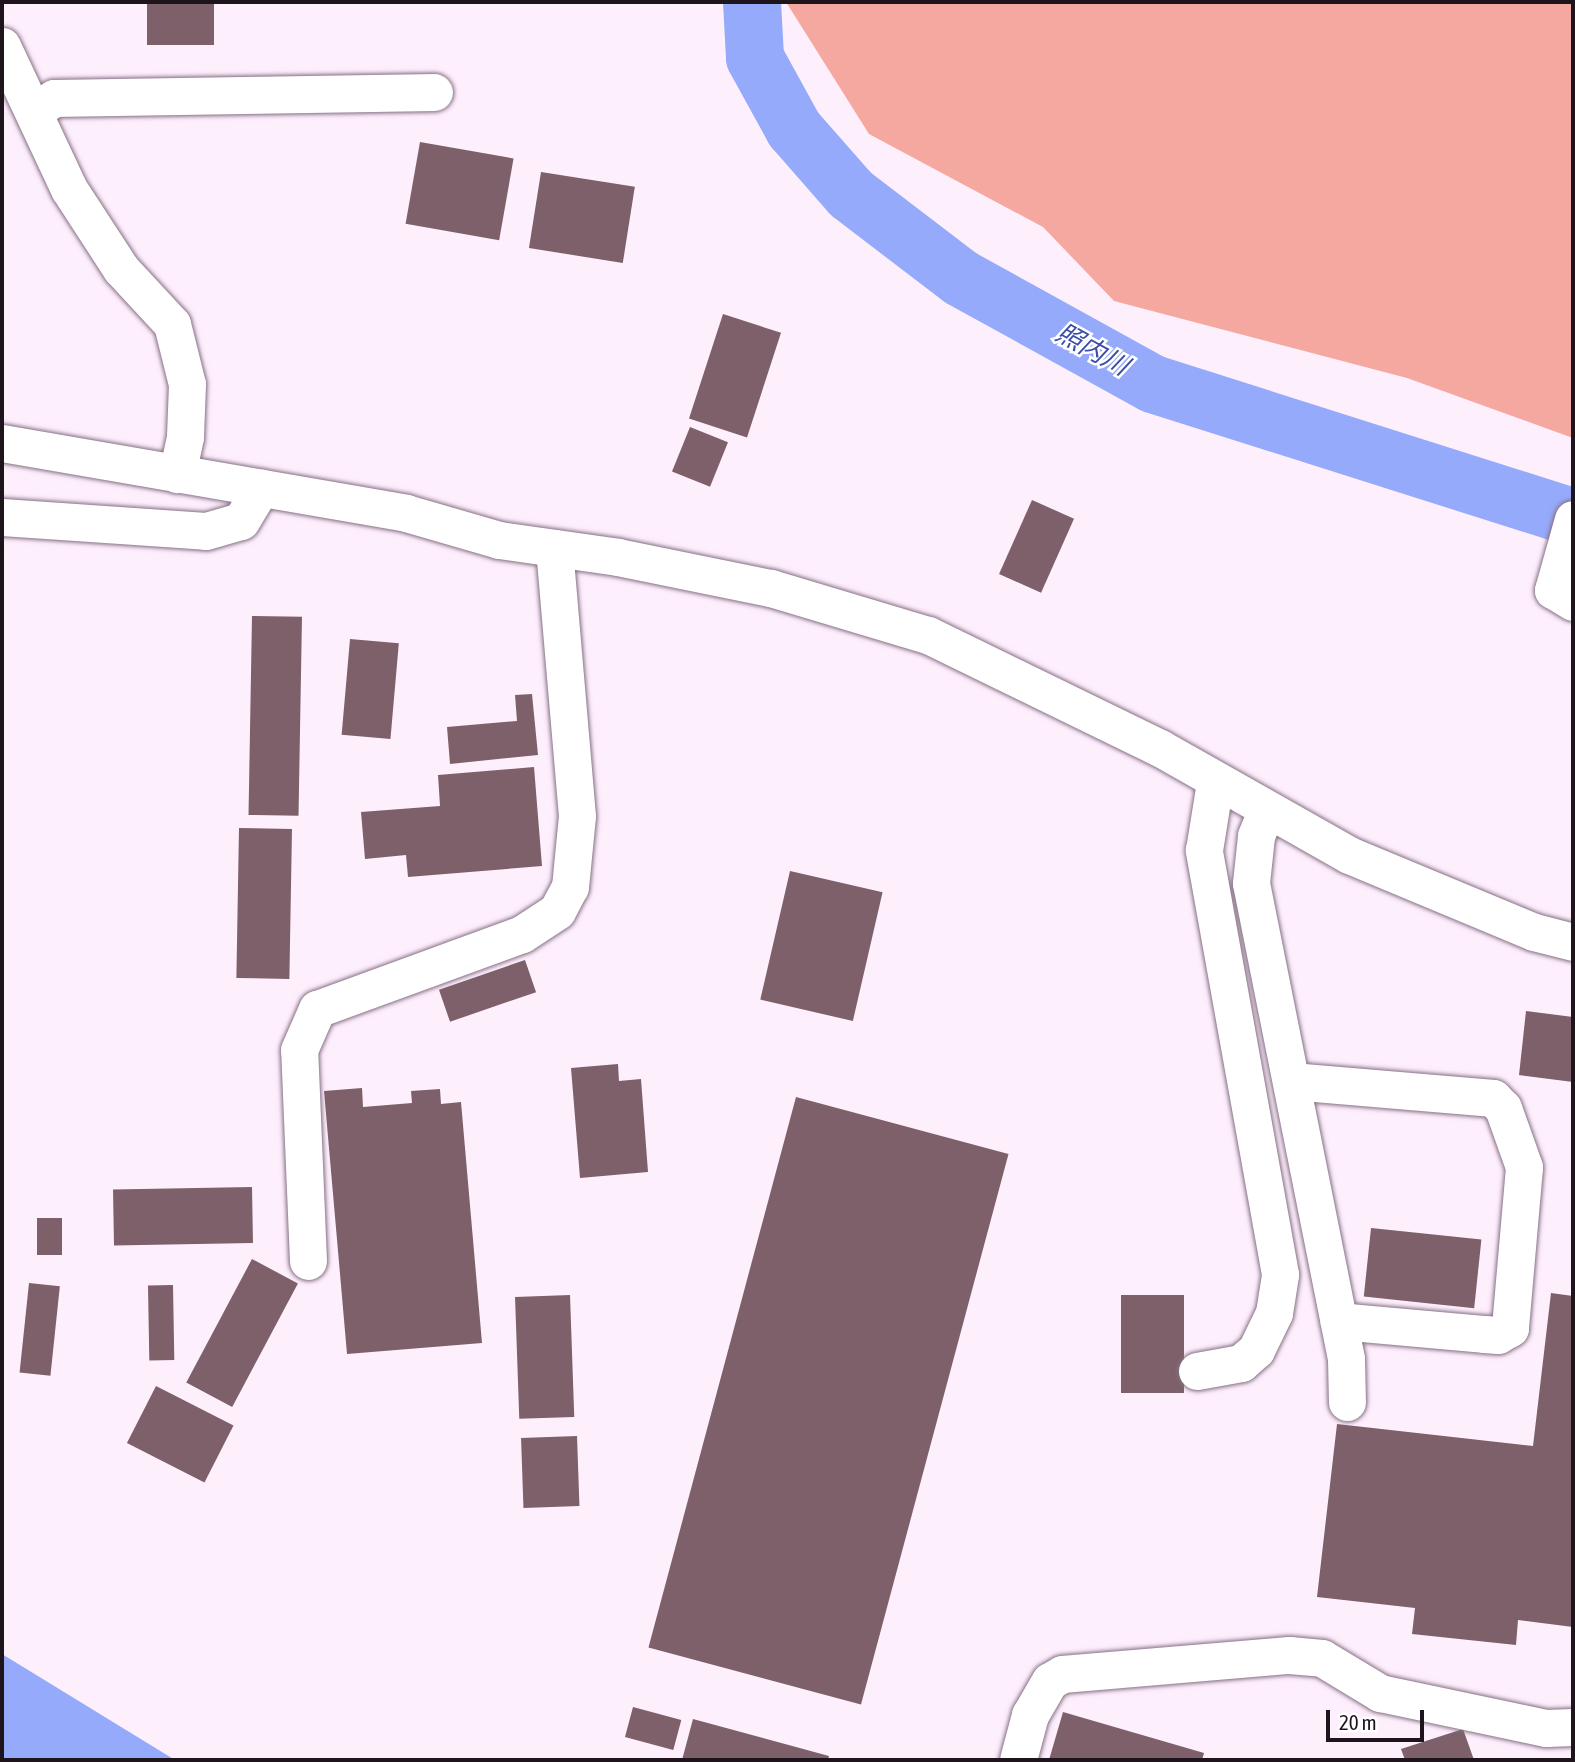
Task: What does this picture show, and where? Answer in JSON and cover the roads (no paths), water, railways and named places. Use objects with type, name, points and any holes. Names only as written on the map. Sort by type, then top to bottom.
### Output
[{"type":"street","points":[[2,46],[69,189],[121,270],[172,324],[187,384],[185,437],[177,474]]},
{"type":"street","points":[[34,111],[54,98],[434,92]]},
{"type":"street","points":[[2,443],[406,513],[499,540],[771,588],[928,635],[1160,748],[1266,811],[1349,855],[1534,932],[1573,942]]},
{"type":"street","points":[[2,517],[206,531],[241,521],[261,488]]},
{"type":"street","points":[[1566,587],[1573,519]]},
{"type":"street","points":[[308,1261],[299,1051],[317,1009],[522,934],[557,911],[570,887],[577,816],[554,548]]},
{"type":"street","points":[[1197,1371],[1241,1363],[1256,1350],[1274,1313],[1280,1274],[1204,850],[1215,782]]},
{"type":"street","points":[[1266,811],[1256,836],[1251,883],[1339,1321],[1346,1359],[1347,1402]]},
{"type":"street","points":[[1291,1081],[1493,1098],[1503,1108],[1524,1167],[1510,1328],[1498,1335],[1484,1335],[1339,1321]]},
{"type":"street","points":[[1018,1760],[1030,1715],[1051,1681],[1062,1674],[1289,1655],[1322,1658],[1380,1693],[1546,1728],[1573,1727]]},
{"type":"water","points":[[2,1654],[175,1760],[2,1760]]},
{"type":"waterway","name":"照内川","points":[[752,2],[755,58],[794,129],[851,194],[961,278],[1153,384],[1573,517]]}]
